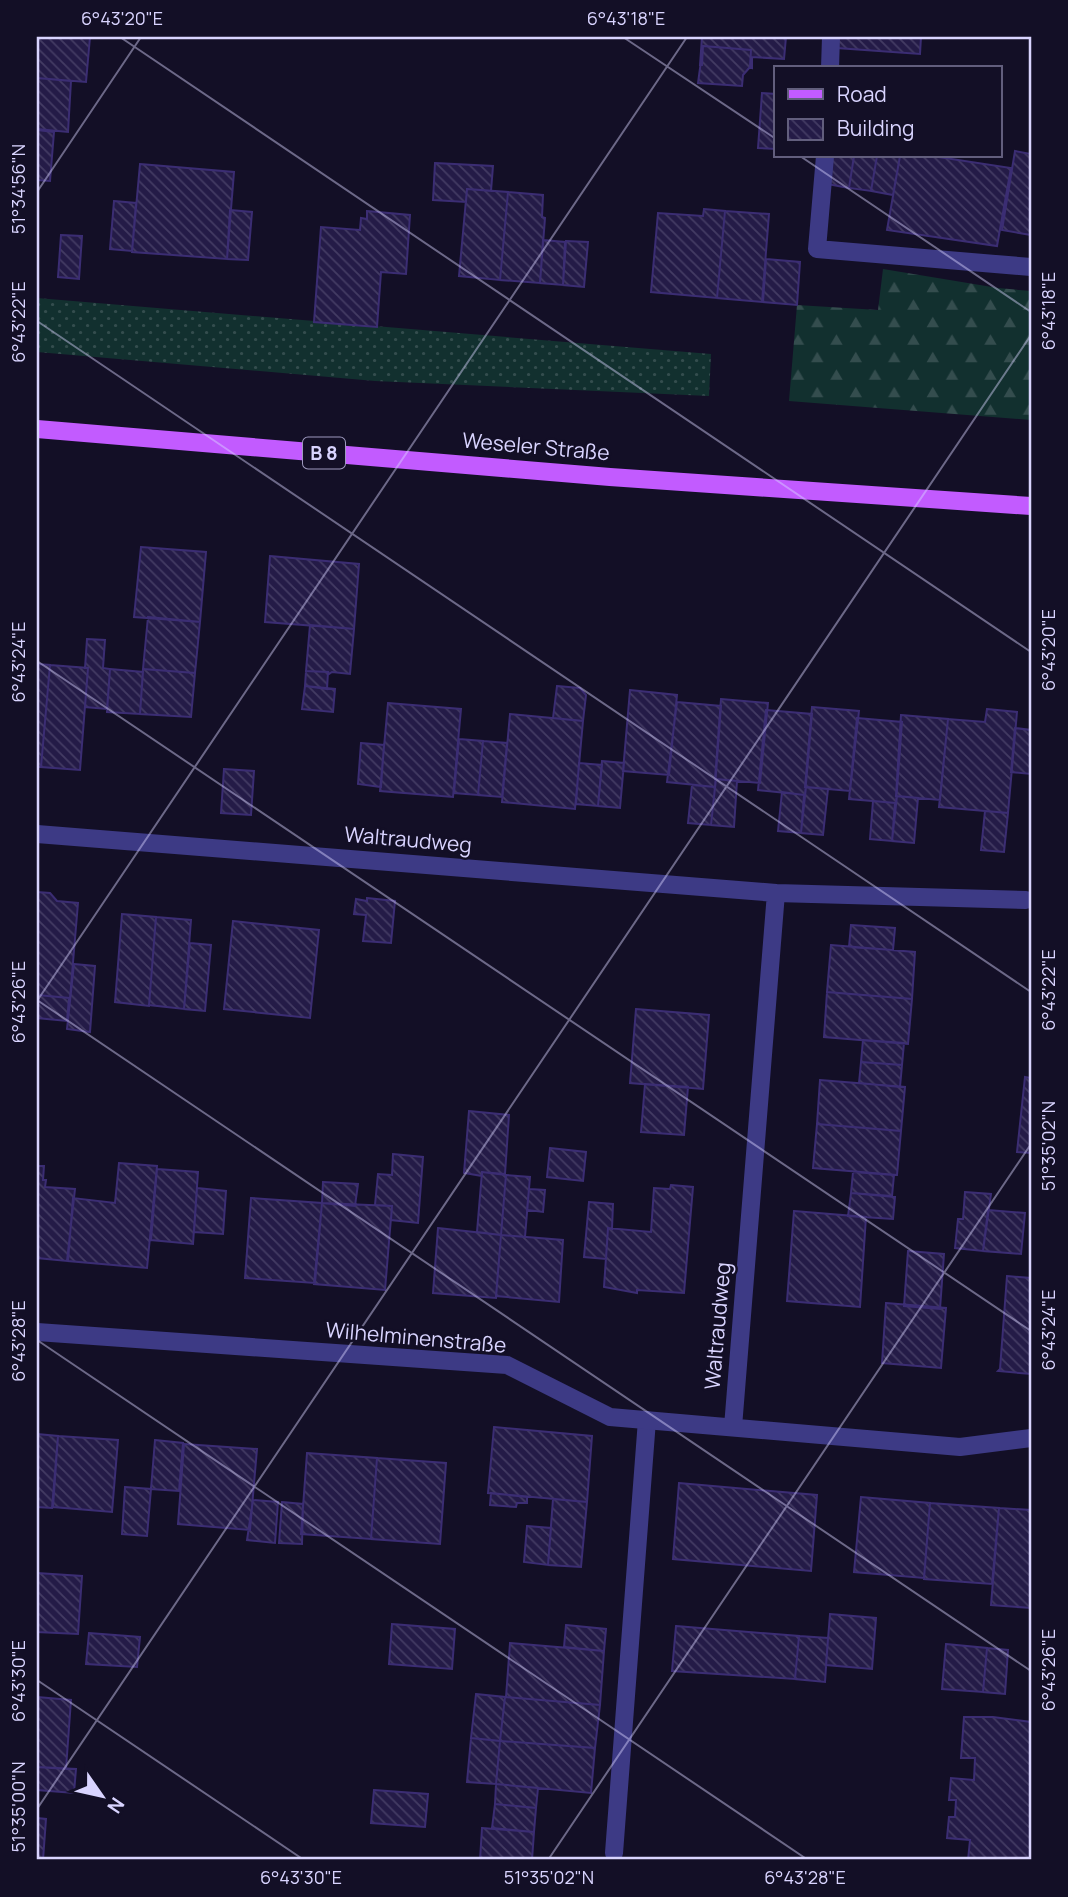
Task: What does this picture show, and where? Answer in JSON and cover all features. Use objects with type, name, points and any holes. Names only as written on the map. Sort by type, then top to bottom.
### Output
[{"type":"main road","name":"Weseler Straße","points":[[37,429],[597,475],[1031,506]]},
{"type":"street","points":[[830,66],[831,37]]},
{"type":"street","points":[[825,158],[817,249],[1031,267]]},
{"type":"street","name":"Waltraudweg","points":[[37,834],[776,894],[1026,900]]},
{"type":"street","name":"Waltraudweg","points":[[733,1427],[776,894]]},
{"type":"street","name":"Wilhelminenstraße","points":[[37,1332],[507,1365],[610,1417],[960,1447],[1031,1438]]},
{"type":"street","points":[[614,1853],[647,1420]]},
{"type":"green space","points":[[883,269],[1031,291],[1031,420],[789,401],[797,305],[878,310]]},
{"type":"green space","points":[[37,298],[711,354],[709,396],[375,381],[37,352]]},
{"type":"building","points":[[37,37],[90,37],[86,82],[37,78]]},
{"type":"building","points":[[702,37],[786,37],[784,59],[752,57],[752,68],[751,50],[703,46],[700,65]]},
{"type":"building","points":[[837,37],[921,37],[920,54],[837,48]]},
{"type":"building","points":[[703,46],[751,50],[750,67],[743,75],[742,86],[698,83]]},
{"type":"building","points":[[37,78],[71,81],[68,132],[37,129]]},
{"type":"building","points":[[762,93],[774,94],[774,149],[758,148]]},
{"type":"building","points":[[37,130],[54,132],[50,181],[37,180]]},
{"type":"building","points":[[1015,151],[1031,154],[1031,235],[1002,230]]},
{"type":"building","points":[[829,158],[854,158],[849,188],[827,184]]},
{"type":"building","points":[[854,158],[877,158],[871,191],[849,188]]},
{"type":"building","points":[[877,158],[900,158],[893,195],[871,191]]},
{"type":"building","points":[[900,158],[945,158],[1011,168],[997,246],[887,230]]},
{"type":"building","points":[[435,163],[493,166],[491,191],[467,189],[466,202],[433,200]]},
{"type":"building","points":[[140,164],[234,172],[227,259],[132,252]]},
{"type":"building","points":[[467,189],[508,192],[500,280],[459,276]]},
{"type":"building","points":[[508,192],[543,195],[542,217],[545,218],[540,283],[500,280]]},
{"type":"building","points":[[114,201],[136,203],[132,251],[110,249]]},
{"type":"building","points":[[704,209],[725,211],[717,298],[651,292],[658,213],[703,216]]},
{"type":"building","points":[[230,210],[252,212],[248,260],[227,259]]},
{"type":"building","points":[[367,211],[410,215],[406,274],[381,272],[377,327],[314,322],[321,227],[360,230],[361,218],[367,219]]},
{"type":"building","points":[[725,211],[769,214],[762,302],[717,298]]},
{"type":"building","points":[[61,235],[82,236],[79,279],[58,277]]},
{"type":"building","points":[[543,240],[565,242],[563,285],[540,283]]},
{"type":"building","points":[[566,241],[588,242],[584,287],[563,285]]},
{"type":"building","points":[[766,259],[800,262],[797,305],[763,302]]},
{"type":"building","points":[[141,547],[206,552],[200,622],[134,617]]},
{"type":"building","points":[[270,556],[359,564],[354,629],[265,622]]},
{"type":"building","points":[[148,617],[200,622],[195,673],[143,669]]},
{"type":"building","points":[[310,625],[354,629],[350,674],[306,671]]},
{"type":"building","points":[[87,639],[105,640],[103,668],[110,669],[107,709],[85,707]]},
{"type":"building","points":[[37,664],[50,665],[41,767],[37,767]]},
{"type":"building","points":[[50,665],[88,668],[80,770],[41,767]]},
{"type":"building","points":[[110,669],[143,672],[140,714],[107,712]]},
{"type":"building","points":[[143,669],[195,673],[191,717],[140,714]]},
{"type":"building","points":[[306,671],[328,672],[327,689],[305,686]]},
{"type":"building","points":[[305,686],[335,689],[333,712],[302,709]]},
{"type":"building","points":[[557,686],[580,688],[586,695],[583,721],[553,718]]},
{"type":"building","points":[[630,690],[677,695],[669,775],[623,771]]},
{"type":"building","points":[[721,699],[768,703],[760,783],[715,779]]},
{"type":"building","points":[[677,702],[721,706],[715,787],[667,782]]},
{"type":"building","points":[[388,703],[461,709],[453,797],[380,791]]},
{"type":"building","points":[[812,707],[859,711],[850,791],[805,787]]},
{"type":"building","points":[[987,709],[1017,712],[1008,813],[939,807],[948,719],[985,722]]},
{"type":"building","points":[[766,710],[812,714],[805,795],[758,790]]},
{"type":"building","points":[[510,714],[583,721],[575,809],[502,802]]},
{"type":"building","points":[[901,715],[948,719],[940,800],[896,796]]},
{"type":"building","points":[[857,718],[902,722],[896,803],[849,799]]},
{"type":"building","points":[[1015,728],[1031,730],[1031,774],[1011,772]]},
{"type":"building","points":[[459,739],[483,741],[478,795],[454,793]]},
{"type":"building","points":[[483,741],[507,743],[502,797],[478,795]]},
{"type":"building","points":[[361,743],[384,745],[381,787],[358,784]]},
{"type":"building","points":[[602,761],[624,763],[620,808],[598,806]]},
{"type":"building","points":[[579,763],[602,765],[598,806],[576,804]]},
{"type":"building","points":[[224,769],[254,771],[251,815],[221,813]]},
{"type":"building","points":[[716,779],[737,781],[734,827],[711,825]]},
{"type":"building","points":[[692,785],[715,787],[711,825],[688,823]]},
{"type":"building","points":[[806,787],[828,789],[823,835],[801,833]]},
{"type":"building","points":[[782,792],[804,795],[801,833],[778,831]]},
{"type":"building","points":[[897,796],[918,798],[914,843],[892,841]]},
{"type":"building","points":[[873,801],[895,803],[892,841],[870,839]]},
{"type":"building","points":[[985,811],[1008,813],[1004,852],[981,850]]},
{"type":"building","points":[[37,892],[50,893],[57,901],[78,903],[70,998],[37,995]]},
{"type":"building","points":[[367,898],[395,901],[391,943],[363,941],[366,915],[354,914],[356,899],[367,901]]},
{"type":"building","points":[[122,914],[156,917],[149,1006],[115,1002]]},
{"type":"building","points":[[156,917],[191,920],[184,1009],[149,1005]]},
{"type":"building","points":[[233,921],[319,930],[310,1018],[224,1009]]},
{"type":"building","points":[[851,925],[895,928],[893,950],[849,947]]},
{"type":"building","points":[[190,943],[211,945],[205,1011],[184,1009]]},
{"type":"building","points":[[831,945],[915,952],[912,999],[827,992]]},
{"type":"building","points":[[74,964],[95,966],[90,1032],[67,1029]]},
{"type":"building","points":[[827,992],[912,999],[908,1044],[824,1037]]},
{"type":"building","points":[[37,995],[69,998],[67,1021],[37,1018]]},
{"type":"building","points":[[636,1009],[709,1015],[703,1089],[630,1083]]},
{"type":"building","points":[[863,1040],[904,1043],[902,1065],[861,1062]]},
{"type":"building","points":[[861,1062],[902,1065],[900,1087],[859,1083]]},
{"type":"building","points":[[1025,1077],[1031,1078],[1031,1153],[1017,1152]]},
{"type":"building","points":[[820,1080],[905,1087],[901,1131],[817,1124]]},
{"type":"building","points":[[645,1084],[688,1087],[684,1135],[641,1132]]},
{"type":"building","points":[[469,1111],[509,1115],[505,1174],[482,1172],[482,1176],[464,1173]]},
{"type":"building","points":[[817,1124],[901,1131],[897,1175],[813,1168]]},
{"type":"building","points":[[550,1148],[586,1152],[583,1181],[547,1177]]},
{"type":"building","points":[[393,1154],[423,1157],[418,1223],[391,1220],[392,1206],[375,1205],[378,1174],[392,1175]]},
{"type":"building","points":[[119,1163],[157,1166],[147,1268],[68,1261],[73,1198],[115,1203]]},
{"type":"building","points":[[37,1166],[44,1166],[45,1187],[75,1189],[67,1261],[37,1258]]},
{"type":"building","points":[[157,1169],[198,1172],[193,1244],[151,1240]]},
{"type":"building","points":[[482,1172],[506,1175],[501,1235],[477,1232]]},
{"type":"building","points":[[853,1172],[894,1175],[892,1196],[851,1193]]},
{"type":"building","points":[[506,1175],[530,1177],[525,1237],[501,1235]]},
{"type":"building","points":[[323,1182],[358,1184],[355,1206],[322,1203]]},
{"type":"building","points":[[671,1185],[693,1187],[684,1293],[637,1290],[637,1293],[604,1287],[608,1228],[651,1232],[654,1188],[670,1189]]},
{"type":"building","points":[[197,1188],[226,1191],[223,1234],[194,1232]]},
{"type":"building","points":[[529,1189],[545,1190],[543,1212],[527,1210]]},
{"type":"building","points":[[965,1192],[991,1194],[983,1251],[955,1248],[958,1219],[963,1219]]},
{"type":"building","points":[[851,1193],[895,1197],[893,1219],[848,1216]]},
{"type":"building","points":[[251,1198],[322,1203],[315,1283],[245,1278]]},
{"type":"building","points":[[589,1202],[613,1204],[612,1229],[608,1228],[606,1259],[584,1257]]},
{"type":"building","points":[[322,1203],[392,1206],[385,1290],[314,1284]]},
{"type":"building","points":[[988,1210],[1025,1213],[1021,1254],[983,1251]]},
{"type":"building","points":[[794,1211],[866,1217],[860,1307],[787,1301]]},
{"type":"building","points":[[438,1228],[501,1235],[496,1298],[433,1293]]},
{"type":"building","points":[[501,1235],[563,1240],[559,1302],[496,1296]]},
{"type":"building","points":[[908,1251],[944,1254],[940,1309],[904,1306]]},
{"type":"building","points":[[1007,1276],[1031,1278],[1031,1374],[998,1371]]},
{"type":"building","points":[[886,1303],[946,1308],[941,1368],[882,1363]]},
{"type":"building","points":[[494,1427],[592,1436],[587,1502],[488,1493]]},
{"type":"building","points":[[37,1434],[58,1436],[52,1508],[37,1507]]},
{"type":"building","points":[[58,1436],[118,1440],[112,1512],[53,1507]]},
{"type":"building","points":[[155,1440],[183,1443],[179,1491],[151,1489]]},
{"type":"building","points":[[184,1444],[257,1449],[250,1530],[178,1524]]},
{"type":"building","points":[[307,1453],[377,1458],[371,1539],[301,1534]]},
{"type":"building","points":[[377,1458],[446,1463],[440,1544],[371,1539]]},
{"type":"building","points":[[679,1483],[817,1495],[811,1571],[673,1559]]},
{"type":"building","points":[[125,1487],[151,1489],[147,1536],[122,1534]]},
{"type":"building","points":[[491,1493],[527,1497],[527,1503],[517,1503],[516,1507],[490,1505]]},
{"type":"building","points":[[861,1497],[930,1503],[924,1578],[854,1572]]},
{"type":"building","points":[[553,1499],[587,1502],[581,1567],[548,1565]]},
{"type":"building","points":[[253,1500],[278,1502],[275,1543],[247,1540]]},
{"type":"building","points":[[282,1502],[303,1504],[302,1544],[279,1543]]},
{"type":"building","points":[[930,1503],[999,1508],[992,1584],[924,1579]]},
{"type":"building","points":[[999,1508],[1031,1510],[1031,1608],[991,1605]]},
{"type":"building","points":[[527,1526],[551,1528],[548,1565],[524,1562]]},
{"type":"building","points":[[37,1573],[82,1576],[78,1634],[37,1632]]},
{"type":"building","points":[[830,1614],[876,1618],[872,1669],[826,1665]]},
{"type":"building","points":[[392,1624],[455,1629],[452,1669],[389,1664]]},
{"type":"building","points":[[566,1625],[606,1629],[604,1651],[564,1647]]},
{"type":"building","points":[[676,1626],[799,1636],[795,1679],[672,1671]]},
{"type":"building","points":[[89,1633],[140,1637],[137,1667],[86,1664]]},
{"type":"building","points":[[799,1636],[828,1638],[825,1682],[795,1679]]},
{"type":"building","points":[[510,1643],[604,1651],[600,1705],[506,1697]]},
{"type":"building","points":[[946,1644],[987,1648],[983,1692],[942,1689]]},
{"type":"building","points":[[987,1648],[1008,1650],[1005,1694],[983,1692]]},
{"type":"building","points":[[476,1694],[505,1697],[500,1741],[471,1738]]},
{"type":"building","points":[[37,1697],[71,1700],[66,1769],[37,1767]]},
{"type":"building","points":[[505,1697],[600,1705],[595,1748],[500,1741]]},
{"type":"building","points":[[964,1717],[993,1717],[1031,1722],[1031,1860],[968,1860],[970,1840],[947,1838],[949,1817],[955,1817],[956,1800],[949,1800],[951,1778],[974,1780],[975,1758],[961,1758]]},
{"type":"building","points":[[471,1738],[500,1741],[496,1784],[467,1782]]},
{"type":"building","points":[[500,1741],[595,1748],[591,1793],[496,1784]]},
{"type":"building","points":[[37,1767],[76,1769],[74,1793],[37,1790]]},
{"type":"building","points":[[496,1784],[538,1788],[536,1808],[495,1804]]},
{"type":"building","points":[[374,1790],[428,1794],[425,1827],[371,1823]]},
{"type":"building","points":[[495,1804],[536,1808],[534,1832],[492,1828]]},
{"type":"building","points":[[37,1818],[46,1819],[43,1860],[37,1860]]},
{"type":"building","points":[[482,1828],[534,1832],[532,1860],[480,1860]]}]
